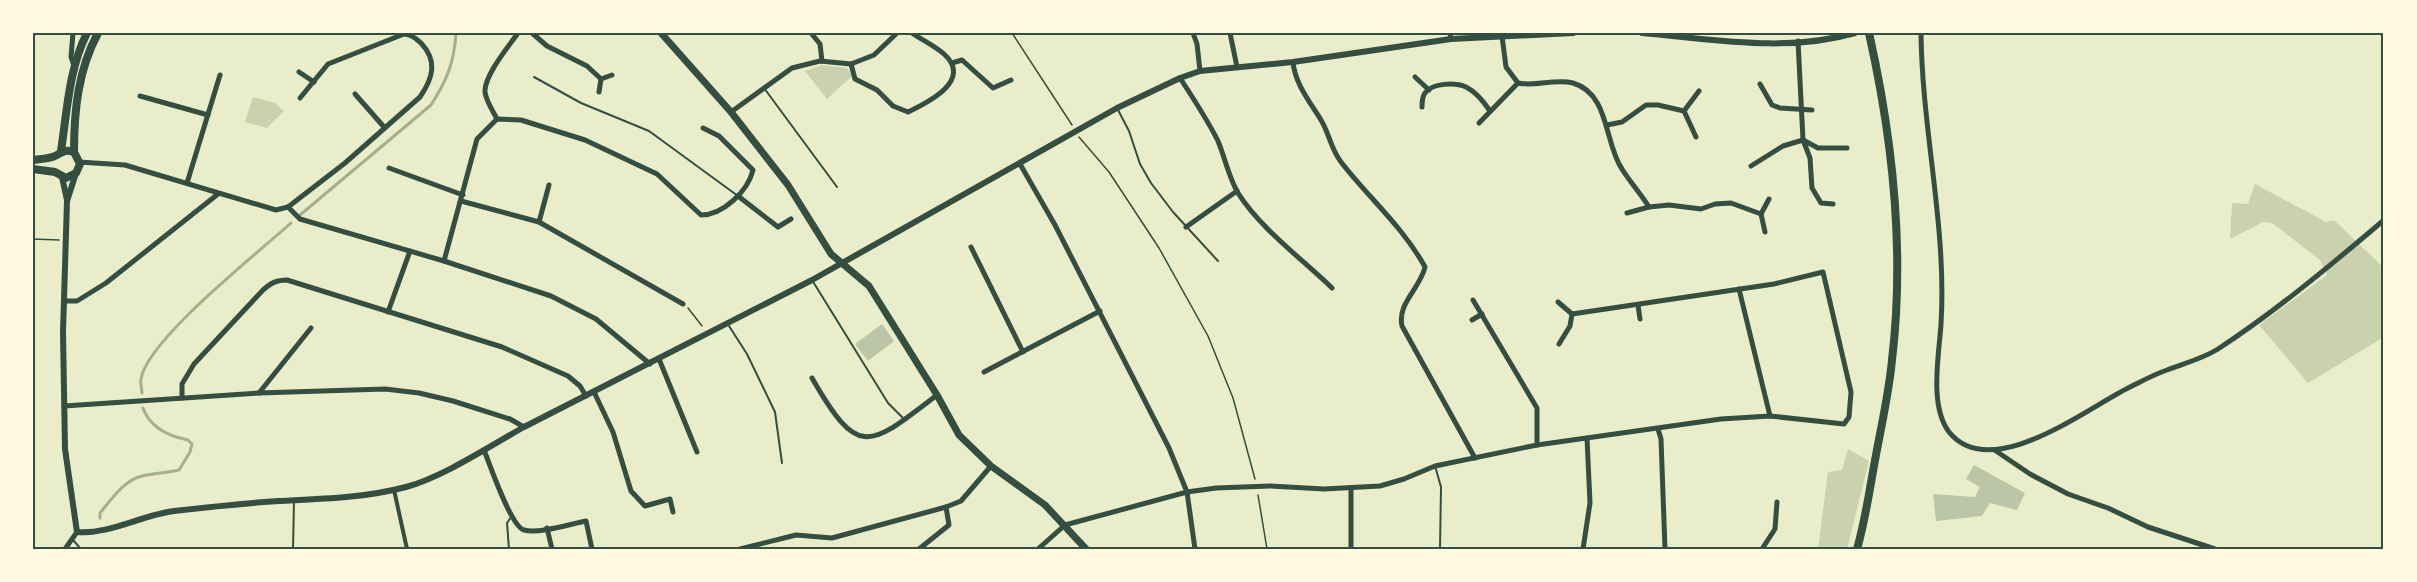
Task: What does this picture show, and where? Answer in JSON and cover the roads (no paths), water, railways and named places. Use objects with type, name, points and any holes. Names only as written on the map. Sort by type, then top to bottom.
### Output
[{"type":"main road","points":[[58,175],[52,163],[58,154],[75,67],[81,44],[87,33]]},
{"type":"main road","points":[[33,169],[70,177],[76,173],[80,162],[74,152],[78,92],[89,52],[98,33]]},
{"type":"main road","points":[[661,33],[731,112],[788,185],[831,255],[869,286],[937,394],[959,435],[991,466],[1045,505],[1086,549]]},
{"type":"main road","points":[[1857,549],[1888,388],[1897,291],[1897,220],[1890,148],[1882,91],[1869,33]]},
{"type":"main road","points":[[33,160],[74,152]]},
{"type":"street","points":[[73,33],[71,57],[75,67]]},
{"type":"street","points":[[497,119],[485,90],[487,79],[518,33]]},
{"type":"street","points":[[532,33],[553,50],[586,66],[601,79]]},
{"type":"street","points":[[811,33],[820,44],[822,61]]},
{"type":"street","points":[[731,112],[792,68],[822,61],[851,64],[874,56],[897,33]]},
{"type":"street","points":[[851,64],[855,79],[877,90],[893,106],[908,112],[950,85],[954,71],[952,63],[943,53],[912,33]]},
{"type":"street","points":[[1193,33],[1197,44],[1200,71]]},
{"type":"street","points":[[1230,33],[1237,67]]},
{"type":"street","points":[[77,532],[98,531],[140,518],[175,511],[370,496],[409,487],[842,264],[1118,108],[1180,78],[1200,71],[1293,62],[1450,36],[1573,33]]},
{"type":"street","points":[[1642,33],[1698,35],[1739,44],[1776,44],[1842,37],[1856,33]]},
{"type":"street","points":[[1921,33],[1923,85],[1942,267],[1939,409],[1948,430],[1956,438],[1976,449],[1996,451],[2056,429],[2128,387],[2189,364],[2216,350],[2282,302],[2384,220]]},
{"type":"street","points":[[80,162],[125,165],[276,210],[288,207],[345,163],[420,96],[429,83],[432,62],[426,49],[411,35],[404,34],[328,64],[300,98]]},
{"type":"street","points":[[1502,36],[1506,67],[1518,83]]},
{"type":"street","points":[[1798,41],[1800,110],[1803,140],[1810,158],[1812,188],[1821,203],[1833,204]]},
{"type":"street","points":[[952,63],[962,60],[993,88],[1011,80]]},
{"type":"street","points":[[1293,62],[1295,75],[1311,107],[1322,122],[1339,159],[1377,202],[1425,267],[1422,277],[1403,306],[1400,315],[1402,326],[1475,458]]},
{"type":"street","points":[[299,72],[314,82]]},
{"type":"street","points":[[187,183],[220,75]]},
{"type":"street","points":[[601,79],[612,75]]},
{"type":"street","points":[[1415,77],[1429,90]]},
{"type":"street","points":[[1180,78],[1217,141],[1237,191],[1259,220],[1332,288]]},
{"type":"street","points":[[599,92],[601,79]]},
{"type":"street","points":[[1479,123],[1518,83],[1535,84],[1558,81],[1575,84],[1590,94],[1599,105],[1607,125],[1611,148],[1621,169],[1649,207]]},
{"type":"street","points":[[1422,107],[1423,95],[1429,90],[1449,84],[1466,87],[1482,99],[1490,111]]},
{"type":"street","points":[[1760,84],[1772,105],[1780,108],[1812,110]]},
{"type":"street","points":[[1684,111],[1699,91]]},
{"type":"street","points":[[355,94],[384,127]]},
{"type":"street","points":[[140,96],[208,115]]},
{"type":"street","points":[[1607,125],[1622,122],[1646,105],[1658,105],[1684,111]]},
{"type":"street","points":[[1684,111],[1696,137]]},
{"type":"street","points":[[444,261],[477,139],[497,119],[521,120],[585,140],[657,174],[701,215],[713,215],[738,196],[750,182],[753,170],[719,136],[704,128]]},
{"type":"street","points":[[1751,166],[1783,146],[1803,140],[1818,148],[1846,148]]},
{"type":"street","points":[[1020,164],[1055,225],[1169,448],[1187,492],[1195,549]]},
{"type":"street","points":[[389,168],[462,198],[539,222],[683,304]]},
{"type":"street","points":[[65,549],[77,532],[65,449],[64,406],[67,201],[76,173]]},
{"type":"street","points":[[58,175],[67,201]]},
{"type":"street","points":[[539,222],[549,185]]},
{"type":"street","points":[[1186,227],[1237,191]]},
{"type":"street","points":[[64,301],[77,301],[106,284],[218,194]]},
{"type":"street","points":[[738,196],[778,227],[791,219]]},
{"type":"street","points":[[1765,232],[1761,214],[1769,199]]},
{"type":"street","points":[[1627,213],[1669,205],[1701,209],[1715,204],[1731,203],[1761,214]]},
{"type":"street","points":[[288,207],[300,219],[444,261],[551,296],[582,310],[618,334],[650,364]]},
{"type":"street","points":[[971,248],[1023,352]]},
{"type":"street","points":[[388,312],[410,251]]},
{"type":"street","points":[[1038,549],[1065,525],[1187,492],[1216,488],[1351,488],[1388,484],[1435,466],[1537,445],[1721,419],[1770,416],[1844,424],[1850,417],[1851,392],[1823,272],[1774,284],[1572,315]]},
{"type":"street","points":[[182,398],[182,384],[194,364],[263,290],[276,281],[287,280],[502,347],[548,366],[573,380],[586,396]]},
{"type":"street","points":[[1739,289],[1770,416]]},
{"type":"street","points":[[1473,300],[1537,408],[1537,445]]},
{"type":"street","points":[[1558,302],[1572,315]]},
{"type":"street","points":[[1638,305],[1640,319]]},
{"type":"street","points":[[984,372],[1100,311]]},
{"type":"street","points":[[1472,320],[1482,314]]},
{"type":"street","points":[[1559,344],[1570,326],[1572,315]]},
{"type":"street","points":[[259,393],[311,328]]},
{"type":"street","points":[[659,359],[698,452]]},
{"type":"street","points":[[812,378],[846,429],[864,438],[878,436],[905,420],[937,394]]},
{"type":"street","points":[[64,406],[355,389],[408,392],[453,401],[502,416],[524,427]]},
{"type":"street","points":[[594,392],[612,432],[631,490],[645,506],[670,499],[673,512]]},
{"type":"street","points":[[1658,429],[1661,439],[1665,549]]},
{"type":"street","points":[[1583,549],[1590,502],[1587,438]]},
{"type":"street","points":[[484,450],[519,528],[525,531],[586,521],[592,549]]},
{"type":"street","points":[[1996,451],[2030,474],[2068,494],[2108,508],[2148,527],[2215,549]]},
{"type":"street","points":[[740,549],[796,535],[832,538],[946,507],[961,501],[991,466]]},
{"type":"street","points":[[1351,488],[1351,549]]},
{"type":"street","points":[[394,490],[407,549]]},
{"type":"street","points":[[1762,549],[1774,529],[1778,502]]},
{"type":"street","points":[[920,549],[949,525],[946,507]]},
{"type":"street","points":[[547,528],[552,549]]},
{"type":"lane","points":[[534,77],[581,103],[649,130],[738,196]]},
{"type":"lane","points":[[764,87],[837,187]]},
{"type":"lane","points":[[1118,108],[1145,173],[1162,199],[1218,261]]},
{"type":"lane","points":[[812,280],[888,403],[905,420]]},
{"type":"lane","points":[[727,324],[747,354],[775,412],[782,463]]},
{"type":"lane","points":[[1435,466],[1441,487],[1440,549]]},
{"type":"lane","points":[[293,549],[294,501]]},
{"type":"lane","points":[[509,549],[507,523],[512,516]]},
{"type":"lane","points":[[73,540],[81,549]]},
{"type":"waterway","points":[[300,215],[431,105],[449,71],[456,33]]},
{"type":"waterway","points":[[142,393],[141,379],[148,362],[162,342],[206,297],[291,223]]},
{"type":"waterway","points":[[100,518],[100,513],[118,491],[129,482],[142,476],[179,470],[190,452],[192,444],[188,440],[155,426],[143,408]]}]
